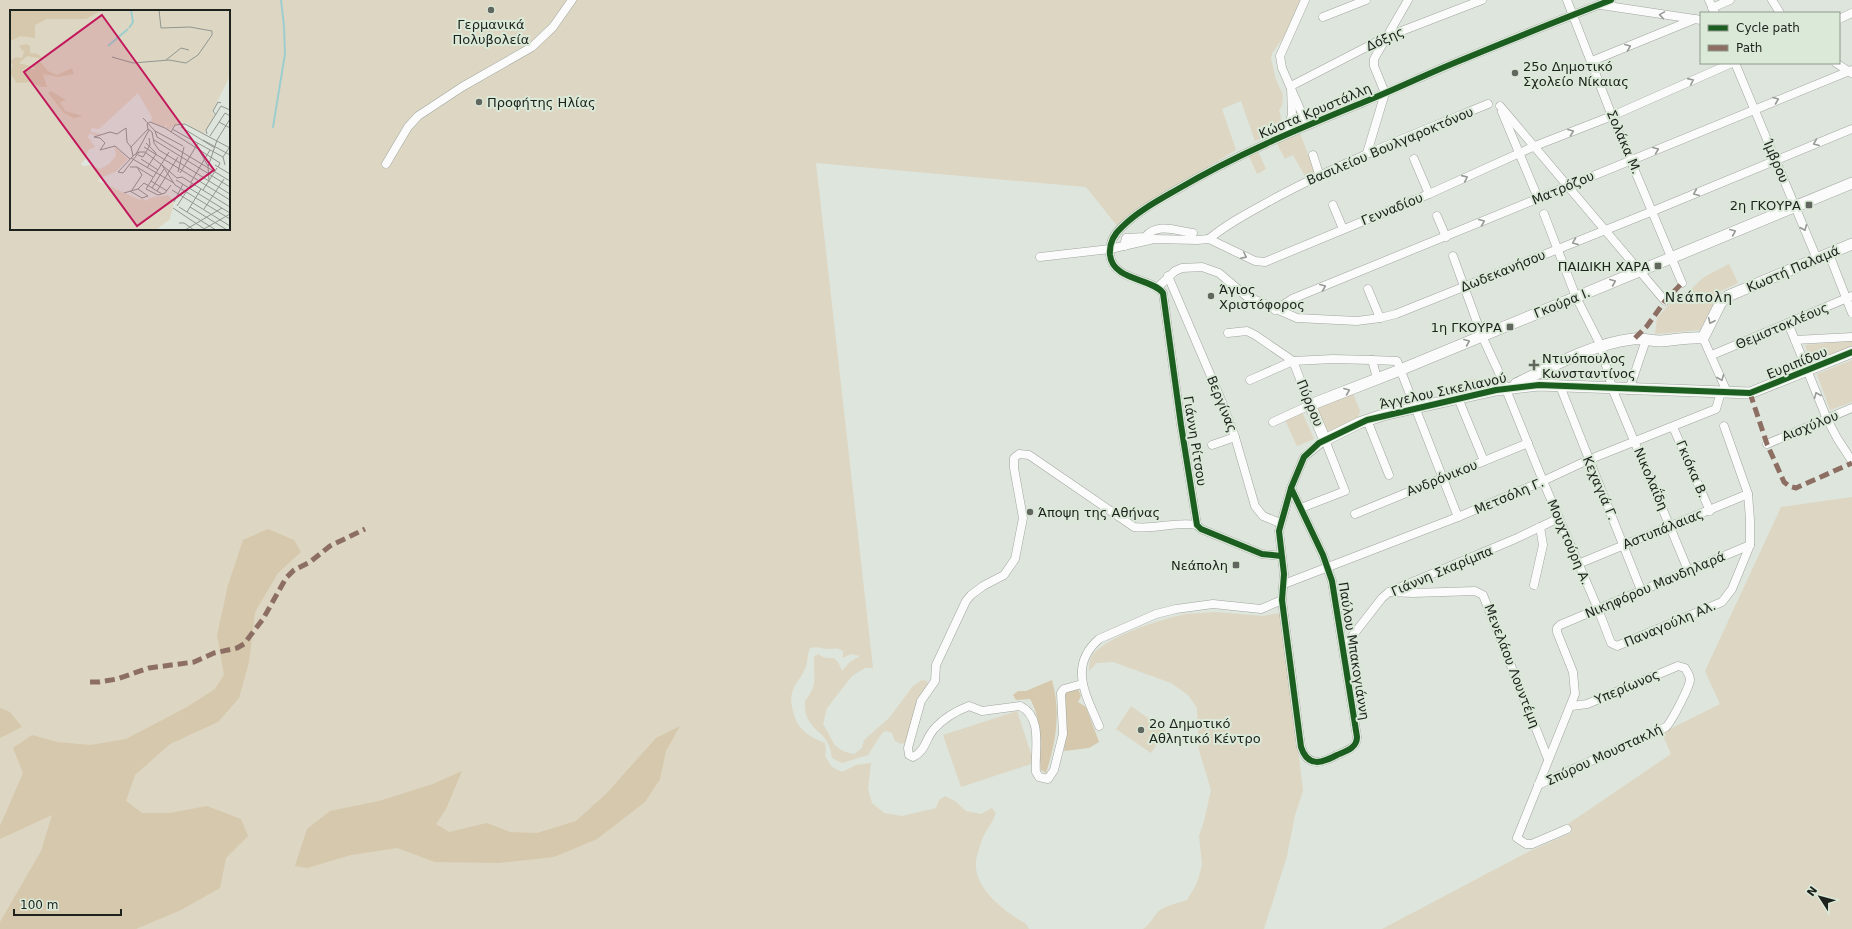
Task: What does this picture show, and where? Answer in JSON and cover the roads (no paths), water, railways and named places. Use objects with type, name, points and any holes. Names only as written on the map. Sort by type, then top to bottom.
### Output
[{"type":"street","points":[[386,164],[408,128],[418,116],[462,87],[532,47],[553,27],[572,0]]},
{"type":"street","points":[[1305,0],[1280,56],[1282,68],[1307,125]]},
{"type":"street","points":[[1323,17],[1366,0]]},
{"type":"street","points":[[1367,153],[1385,93],[1374,66],[1374,59],[1408,0]]},
{"type":"street","name":"Δόξης","points":[[1291,86],[1386,37],[1482,0]]},
{"type":"street","name":"Σολάκα Μ.","points":[[1567,0],[1592,61],[1612,116],[1682,283]]},
{"type":"street","name":"Κώστα Κρυστάλλη","points":[[1110,249],[1113,238],[1123,225],[1156,202],[1226,163],[1307,125],[1458,61],[1611,0]]},
{"type":"street","points":[[1712,7],[1730,0]]},
{"type":"street","points":[[1772,0],[1779,12]]},
{"type":"street","points":[[1599,5],[1698,20]]},
{"type":"street","points":[[1840,19],[1852,14]]},
{"type":"street","points":[[1592,61],[1698,20]]},
{"type":"street","name":"Γενναδίου","points":[[1040,258],[1110,249],[1154,239],[1209,239],[1254,261],[1265,262],[1429,194],[1535,146],[1612,116],[1730,64]]},
{"type":"street","name":"Ίμβρου","points":[[1736,64],[1817,259]]},
{"type":"street","points":[[1838,64],[1851,72]]},
{"type":"street","name":"Ματρόζου","points":[[1275,310],[1292,299],[1446,237],[1754,109],[1851,72]]},
{"type":"street","points":[[1285,135],[1292,115],[1291,86]]},
{"type":"street","name":"Βασιλείου Βουλγαροκτόνου","points":[[1209,239],[1217,232],[1319,174],[1488,104]]},
{"type":"street","points":[[1538,198],[1500,106],[1665,300]]},
{"type":"street","name":"Δωδεκανήσου","points":[[1157,288],[1168,276],[1182,268],[1202,267],[1211,269],[1225,277],[1246,296],[1275,310],[1297,318],[1357,321],[1380,318],[1464,287],[1852,129]]},
{"type":"street","points":[[1313,156],[1319,174]]},
{"type":"street","points":[[1414,159],[1429,194]]},
{"type":"street","name":"Γκούρα Ι.","points":[[1273,422],[1310,405],[1377,378],[1398,365],[1482,336],[1852,183]]},
{"type":"street","points":[[1333,205],[1343,229]]},
{"type":"street","name":"Νικολαΐδη","points":[[1544,214],[1576,297],[1601,346],[1612,388],[1671,526],[1688,570]]},
{"type":"street","points":[[1437,216],[1446,237]]},
{"type":"street","points":[[1124,246],[1126,238],[1145,236],[1150,231],[1161,228],[1193,233]]},
{"type":"street","name":"Κωστή Παλαμά","points":[[1704,338],[1721,302],[1728,296],[1852,244]]},
{"type":"street","points":[[1110,249],[1112,262],[1117,268],[1133,278],[1157,288]]},
{"type":"street","points":[[1829,254],[1849,298],[1852,312]]},
{"type":"street","name":"Μουχτούρη Α.","points":[[1453,256],[1482,336],[1506,388],[1543,482],[1598,609],[1611,643],[1618,646]]},
{"type":"street","name":"Βεργίνας","points":[[1168,276],[1194,341],[1218,393],[1235,437],[1255,506],[1263,516],[1280,523]]},
{"type":"street","name":"Γιάννη Ρίτσου","points":[[1157,288],[1162,293],[1165,302],[1180,425],[1197,525]]},
{"type":"street","points":[[1368,289],[1380,318]]},
{"type":"street","name":"Θεμιστοκλέους","points":[[1712,355],[1849,298]]},
{"type":"street","points":[[1788,323],[1827,419],[1836,438],[1852,460]]},
{"type":"street","points":[[1228,333],[1247,332],[1255,335],[1293,361]]},
{"type":"street","points":[[1795,340],[1852,337]]},
{"type":"street","points":[[1506,388],[1601,346],[1635,338],[1646,340],[1704,338],[1712,355],[1724,392]]},
{"type":"street","points":[[1629,390],[1646,340]]},
{"type":"street","name":"Ευριπίδου","points":[[1750,393],[1808,371],[1852,352]]},
{"type":"street","points":[[1250,380],[1293,361],[1333,358],[1372,360],[1398,365],[1458,517]]},
{"type":"street","points":[[1372,360],[1377,378]]},
{"type":"street","name":"Πύρρου","points":[[1293,361],[1345,491],[1301,508]]},
{"type":"street","name":"Άγγελου Σικελιανού","points":[[1281,556],[1279,540],[1280,523],[1291,488],[1304,457],[1324,440],[1367,420],[1458,398],[1506,388],[1533,385],[1629,390],[1750,393]]},
{"type":"street","name":"Κεχαγιά Γ.","points":[[1560,386],[1588,460],[1624,545],[1641,590]]},
{"type":"street","name":"Μετσόλη Γ.","points":[[1284,584],[1458,517],[1543,482],[1588,460],[1716,409],[1724,392]]},
{"type":"street","points":[[1458,398],[1484,461]]},
{"type":"street","name":"Αισχύλου","points":[[1767,444],[1852,408]]},
{"type":"street","points":[[1367,420],[1389,475]]},
{"type":"street","points":[[1724,426],[1748,494],[1750,545]]},
{"type":"street","name":"Γκιόκα Β.","points":[[1673,427],[1710,511]]},
{"type":"street","points":[[1212,445],[1235,437]]},
{"type":"street","name":"Ανδρόνικου","points":[[1355,514],[1528,443]]},
{"type":"street","points":[[1082,684],[1064,689],[1062,693],[1063,734],[1054,770],[1048,779],[1039,777],[1036,772],[1036,732],[1030,716],[1025,708],[1020,706],[982,711],[969,706],[953,713],[935,728],[927,740],[923,750],[913,757],[909,755],[908,748],[921,702],[935,681],[936,666],[966,601],[983,586],[1004,575],[1015,560],[1023,518],[1014,468],[1014,458],[1019,454],[1029,455],[1134,527],[1143,528],[1182,523],[1197,525],[1201,529],[1267,556],[1281,556],[1284,574],[1282,600],[1261,609],[1213,604],[1176,609],[1156,614],[1116,630],[1100,639],[1087,653],[1081,671],[1082,684],[1099,726]]},
{"type":"street","name":"Παύλου Μπακογιάννη","points":[[1282,600],[1301,747],[1306,758],[1311,761],[1327,761],[1350,749],[1357,741],[1332,581],[1328,568],[1291,488]]},
{"type":"street","name":"Αστυπάλαιας","points":[[1578,564],[1710,511],[1748,494]]},
{"type":"street","name":"Γιάννη Σκαρίμπα","points":[[1343,648],[1382,598],[1389,592],[1515,539],[1559,518]]},
{"type":"street","points":[[1534,585],[1543,545],[1540,527]]},
{"type":"street","name":"Νικηφόρου Μανδηλαρά","points":[[1572,706],[1575,694],[1575,685],[1573,672],[1557,632],[1557,628],[1560,625],[1750,545]]},
{"type":"street","name":"Παναγούλη Αλ.","points":[[1618,646],[1722,602],[1732,589],[1750,545]]},
{"type":"street","name":"Μενελάου Λουντέμη","points":[[1389,592],[1413,593],[1475,591],[1483,594],[1548,759]]},
{"type":"street","name":"Υπερίωνος","points":[[1572,706],[1587,704],[1673,668],[1682,666],[1688,674],[1690,680],[1670,723]]},
{"type":"street","points":[[1567,829],[1532,844],[1518,839],[1517,836],[1548,759],[1572,706]]},
{"type":"street","name":"Σπύρου Μουστακλή","points":[[1538,785],[1662,730],[1670,723]]},
{"type":"waterway","points":[[273,127],[285,54],[281,0]]},
{"type":"place","name":"Γερμανικά Πολυβολεία","points":[[491,10]]},
{"type":"place","name":"25o Δημοτικό Σχολείο Νίκαιας","points":[[1515,73]]},
{"type":"place","name":"Προφήτης Ηλίας","points":[[479,102]]},
{"type":"place","name":"2η ΓΚΟΥΡΑ","points":[[1809,205]]},
{"type":"place","name":"ΠΑΙΔΙΚΗ ΧΑΡΑ","points":[[1658,266]]},
{"type":"place","name":"Άγιος Χριστόφορος","points":[[1211,296]]},
{"type":"place","name":"1η ΓΚΟΥΡΑ","points":[[1510,327]]},
{"type":"place","name":"Ντινόπουλος Κωνσταντίνος","points":[[1534,365]]},
{"type":"place","name":"Άποψη της Αθήνας","points":[[1030,512]]},
{"type":"place","name":"Νεάπολη","points":[[1236,565]]},
{"type":"place","name":"2o Δημοτικό Αθλητικό Κέντρο","points":[[1141,730]]},
{"type":"district","name":"Νεάπολη","points":[[1699,297]]}]
